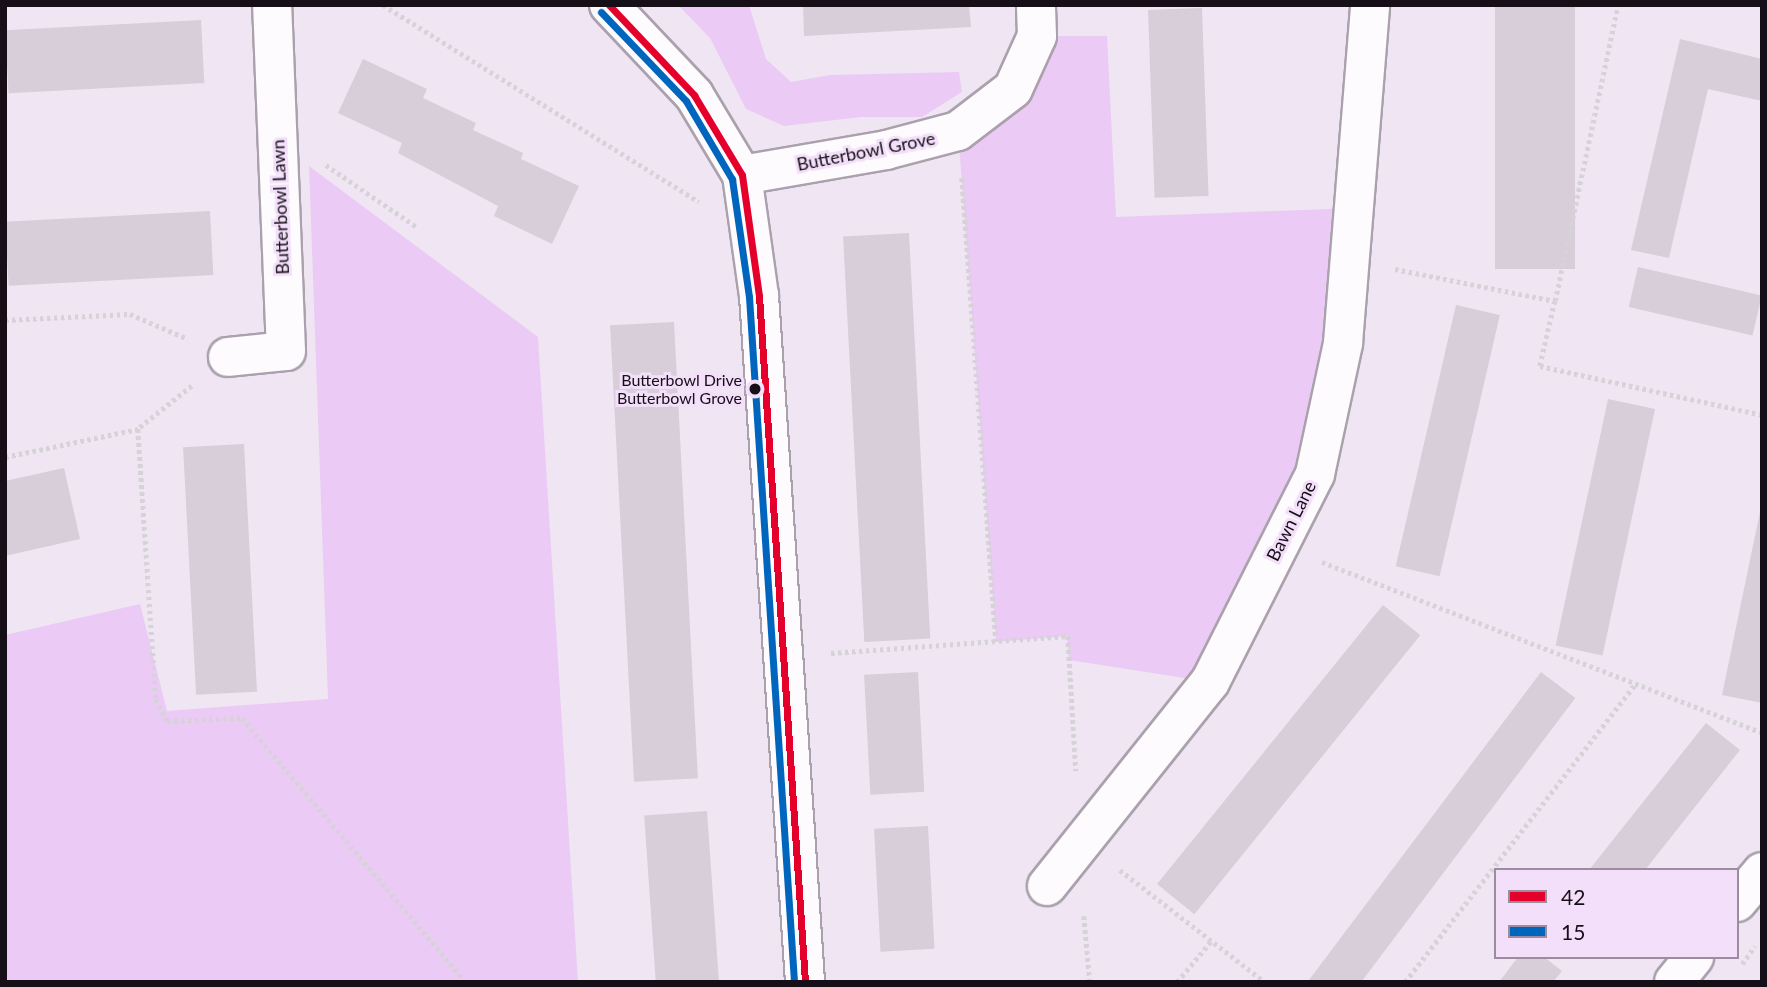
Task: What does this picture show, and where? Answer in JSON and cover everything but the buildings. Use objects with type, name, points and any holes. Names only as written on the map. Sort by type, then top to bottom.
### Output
[{"type":"street","name":"Butterbowl Lawn","points":[[228,357],[285,351],[272,5]]},
{"type":"street","points":[[609,5],[694,95],[742,175],[750,234],[805,982]]},
{"type":"street","name":"Butterbowl Grove","points":[[742,175],[886,150],[958,131],[1013,89],[1037,36],[1036,5]]},
{"type":"street","name":"Bawn Lane","points":[[1047,886],[1081,839],[1210,682],[1315,474],[1343,343],[1370,5]]},
{"type":"street","points":[[1739,900],[1762,872]]},
{"type":"street","points":[[1674,982],[1692,959]]},
{"type":"path","points":[[383,5],[750,234]]},
{"type":"path","points":[[1618,5],[1539,366],[1762,415]]},
{"type":"path","points":[[277,131],[417,227]]},
{"type":"path","points":[[958,131],[996,642]]},
{"type":"path","points":[[1350,260],[1555,301]]},
{"type":"path","points":[[5,320],[130,314],[228,357],[138,429],[5,457]]},
{"type":"path","points":[[138,429],[156,699],[167,721],[242,718],[466,982]]},
{"type":"path","points":[[1279,545],[1762,733]]},
{"type":"path","points":[[783,657],[1068,636],[1081,839],[1265,982]]},
{"type":"path","points":[[1405,982],[1635,684]]},
{"type":"path","points":[[1737,971],[1762,938]]},
{"type":"path","points":[[1177,982],[1212,940]]},
{"type":"shaded area","points":[[678,5],[749,5],[766,59],[791,82],[830,75],[959,72],[962,92],[922,117],[861,117],[784,126],[746,109],[710,38]]},
{"type":"shaded area","points":[[1037,36],[1107,36],[1116,217],[1354,208],[1315,474],[1210,682],[1069,660],[1067,636],[996,642],[958,131]]},
{"type":"shaded area","points":[[309,166],[538,337],[578,982],[5,982],[5,635],[140,604],[167,711],[328,699]]},
{"type":"transit line","name":"42","points":[[609,5],[694,95],[742,175],[759,296],[805,982]]},
{"type":"transit line","name":"15","points":[[601,12],[686,101],[732,179],[749,297],[794,982]]},
{"type":"place","name":"Butterbowl Drive Butterbowl Grove","points":[[755,389]]}]
